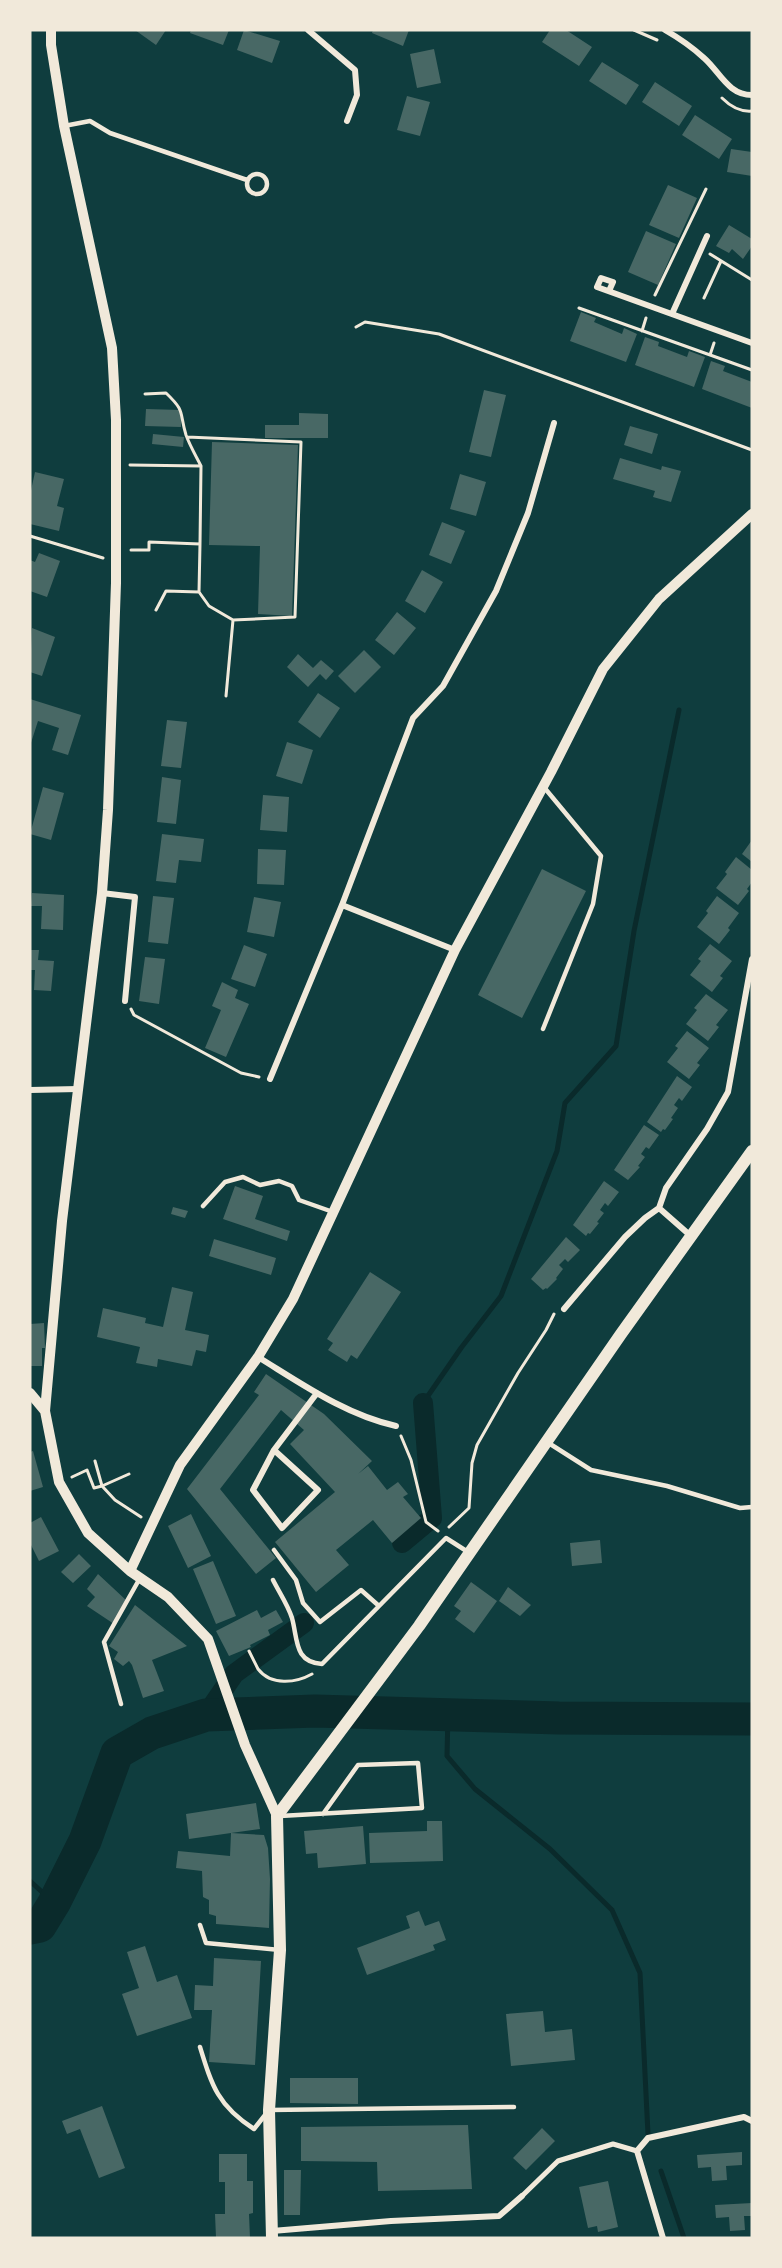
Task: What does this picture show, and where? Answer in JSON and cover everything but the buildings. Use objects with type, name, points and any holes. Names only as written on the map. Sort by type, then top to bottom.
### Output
[{"type":"main road","points":[[272,2234],[269,2110],[280,1950],[278,1816],[370,1694],[471,1553],[621,1334],[752,1151]]},
{"type":"street","points":[[51,30],[51,45],[64,126],[112,348],[116,556],[109,800],[102,893],[62,1221],[45,1411],[59,1482],[88,1533],[135,1574],[168,1597],[208,1639],[245,1745],[278,1816]]},
{"type":"street","points":[[308,30],[355,70],[357,95],[347,121]]},
{"type":"street","points":[[665,30],[706,60],[734,91],[752,95]]},
{"type":"street","points":[[672,314],[707,236]]},
{"type":"street","points":[[609,291],[752,343]]},
{"type":"street","points":[[270,1079],[342,905],[413,718],[443,686],[496,591],[528,513],[554,423]]},
{"type":"street","points":[[135,1574],[152,1524],[180,1465],[258,1357],[293,1299],[455,950],[603,669],[659,599],[752,514]]},
{"type":"street","points":[[102,893],[135,897],[126,1001]]},
{"type":"street","points":[[342,905],[455,950]]},
{"type":"street","points":[[564,1309],[625,1237],[659,1208],[666,1188],[728,1092],[752,959]]},
{"type":"street","points":[[30,1090],[78,1089]]},
{"type":"street","points":[[659,1208],[692,1237]]},
{"type":"street","points":[[258,1357],[317,1393],[373,1421],[396,1426]]},
{"type":"street","points":[[30,1393],[45,1411]]},
{"type":"street","points":[[274,1450],[318,1490],[282,1528],[253,1490],[274,1450],[317,1393]]},
{"type":"street","points":[[637,2151],[648,2138],[744,2117],[752,2121]]},
{"type":"street","points":[[272,2234],[391,2221],[499,2216],[558,2161],[613,2144],[637,2151]]},
{"type":"street","points":[[637,2151],[663,2238]]},
{"type":"lane","points":[[64,126],[90,121],[110,133],[248,180]]},
{"type":"lane","points":[[262,174],[267,179],[264,192],[254,194],[247,187],[248,180],[252,175],[262,174]]},
{"type":"lane","points":[[543,786],[601,856],[593,904],[543,1029]]},
{"type":"lane","points":[[203,1206],[225,1182],[243,1177],[261,1185],[279,1181],[292,1186],[299,1200],[333,1212]]},
{"type":"lane","points":[[547,1442],[591,1470],[667,1486],[740,1508],[752,1507]]},
{"type":"lane","points":[[273,1580],[292,1619],[302,1656],[309,1663],[322,1664],[444,1536],[471,1553]]},
{"type":"lane","points":[[274,1550],[296,1580],[303,1603],[320,1622],[361,1590],[379,1606]]},
{"type":"lane","points":[[121,1704],[104,1642],[135,1574]]},
{"type":"lane","points":[[278,1816],[323,1814],[422,1808],[418,1763],[358,1765],[323,1814]]},
{"type":"lane","points":[[200,1925],[206,1943],[280,1950]]},
{"type":"lane","points":[[200,2047],[211,2084],[235,2117],[254,2129],[269,2110],[514,2107]]},
{"type":"path","points":[[634,30],[663,44]]},
{"type":"path","points":[[716,91],[734,107],[752,111]]},
{"type":"path","points":[[653,299],[706,189]]},
{"type":"path","points":[[708,254],[752,280]]},
{"type":"path","points":[[704,298],[721,261]]},
{"type":"path","points":[[579,308],[752,370]]},
{"type":"path","points":[[642,331],[647,315]]},
{"type":"path","points":[[356,327],[365,322],[439,334],[752,450]]},
{"type":"path","points":[[710,355],[716,339]]},
{"type":"path","points":[[144,394],[166,393],[176,402],[183,415],[187,437],[201,466],[200,592],[209,606],[233,620],[295,617],[301,442],[187,437]]},
{"type":"path","points":[[116,465],[201,466]]},
{"type":"path","points":[[30,536],[116,556],[149,550],[149,542],[200,544]]},
{"type":"path","points":[[156,610],[166,591],[200,592]]},
{"type":"path","points":[[226,696],[233,620]]},
{"type":"path","points":[[126,1001],[134,1015],[241,1073],[270,1079]]},
{"type":"path","points":[[396,1426],[411,1460],[426,1522],[444,1536],[469,1508],[472,1463],[477,1445],[558,1306],[564,1309]]},
{"type":"path","points":[[95,1461],[102,1486],[115,1500],[152,1524]]},
{"type":"path","points":[[59,1482],[87,1470],[94,1488],[129,1474]]},
{"type":"path","points":[[250,1652],[258,1668],[281,1682],[294,1681],[310,1675],[322,1664]]},
{"type":"waterway","points":[[423,1403],[501,1296],[557,1151],[565,1103],[616,1046],[634,931],[679,710]]},
{"type":"waterway","points":[[402,1543],[432,1518],[423,1403]]},
{"type":"waterway","points":[[206,1715],[234,1674],[304,1623]]},
{"type":"waterway","points":[[30,1928],[40,1926],[85,1841],[117,1753],[152,1733],[206,1715],[315,1711],[559,1718],[752,1719]]},
{"type":"waterway","points":[[448,1714],[447,1756],[475,1789],[550,1849],[612,1910],[640,1973],[648,2134]]},
{"type":"waterway","points":[[30,1881],[54,1903]]},
{"type":"waterway","points":[[661,2171],[684,2238]]}]
